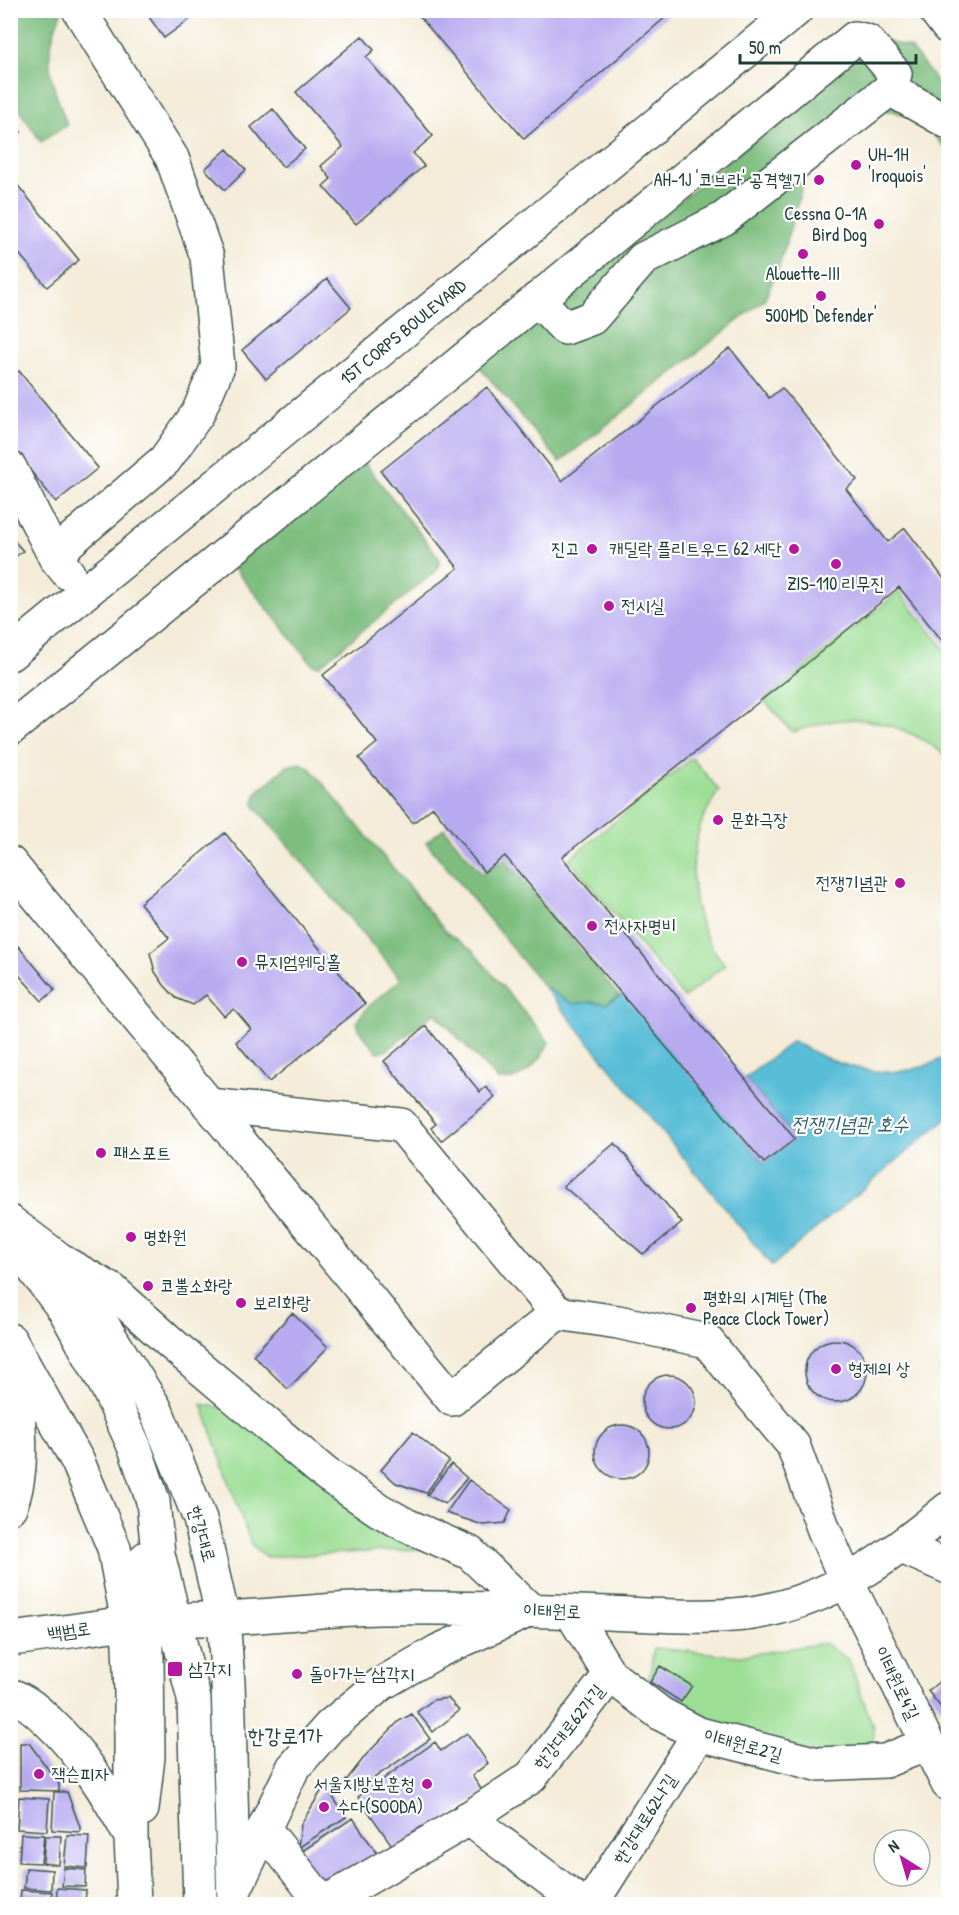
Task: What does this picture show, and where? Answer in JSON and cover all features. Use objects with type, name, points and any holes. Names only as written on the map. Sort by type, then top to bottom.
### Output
[{"type":"main road","points":[[55,557],[70,541],[165,460],[198,413],[219,366],[207,257],[172,158],[79,10]]},
{"type":"main road","name":"1ST CORPS BOULEVARD","points":[[10,654],[796,10]]},
{"type":"main road","points":[[935,10],[948,27]]},
{"type":"main road","points":[[10,729],[353,453],[537,299],[855,38],[867,42],[895,74],[890,89],[723,219],[643,259],[592,318],[565,328],[537,299]]},
{"type":"main road","points":[[890,89],[948,122]]},
{"type":"main road","points":[[11,470],[55,557],[84,594]]},
{"type":"main road","points":[[10,863],[209,1105],[452,1399],[557,1313],[402,1125],[209,1105]]},
{"type":"main road","points":[[209,1105],[268,1151],[333,1234]]},
{"type":"main road","name":"한강대로","points":[[10,1222],[63,1262],[157,1412],[200,1519],[224,1618],[235,1897]]},
{"type":"main road","points":[[10,1238],[66,1312],[107,1387],[135,1448],[153,1501],[158,1554],[149,1621],[131,1692],[131,1837],[134,1891]]},
{"type":"main road","points":[[63,1262],[112,1290],[172,1344],[326,1474],[388,1515],[470,1553],[530,1610],[438,1651],[391,1678],[330,1726],[293,1767],[235,1897]]},
{"type":"main road","points":[[10,1276],[39,1303],[74,1358],[125,1460],[143,1513],[149,1621],[148,1757],[134,1891]]},
{"type":"main road","name":"이태원로4길","points":[[557,1313],[618,1322],[707,1341],[793,1445],[824,1530],[847,1582],[948,1784]]},
{"type":"main road","points":[[11,1341],[78,1462],[114,1548],[149,1621],[194,1699],[200,1905]]},
{"type":"main road","points":[[10,1507],[16,1494],[20,1445],[11,1341]]},
{"type":"main road","name":"이태원로","points":[[149,1621],[378,1608],[694,1615],[751,1613],[790,1604],[847,1582],[883,1561],[948,1509]]},
{"type":"main road","points":[[902,1547],[948,1567]]},
{"type":"main road","name":"이태원로2길","points":[[571,1612],[610,1675],[661,1714],[699,1734],[817,1764],[885,1761],[927,1744]]},
{"type":"main road","name":"백범로","points":[[10,1639],[149,1621]]},
{"type":"main road","name":"한강대로62가길","points":[[323,1904],[468,1818],[531,1777],[610,1675]]},
{"type":"main road","points":[[10,1695],[26,1700],[69,1741],[104,1787],[131,1837]]},
{"type":"main road","name":"한강대로62나길","points":[[591,1905],[699,1734]]},
{"type":"main road","points":[[468,1818],[582,1905]]},
{"type":"main road","points":[[265,1830],[323,1904]]},
{"type":"green space","points":[[11,10],[62,11],[51,42],[50,69],[56,95],[67,125],[41,142],[11,97]]},
{"type":"green space","points":[[877,39],[911,48],[948,97],[948,151],[913,119],[884,110],[821,159],[805,177],[779,267],[764,300],[560,462],[479,366]]},
{"type":"green space","points":[[359,456],[440,559],[437,570],[319,666],[312,664],[230,563]]},
{"type":"green space","points":[[899,592],[948,653],[948,758],[926,741],[912,734],[869,721],[835,721],[792,732],[764,700]]},
{"type":"green space","points":[[692,758],[719,790],[698,833],[693,881],[703,928],[711,945],[725,965],[684,998],[569,859]]},
{"type":"green space","points":[[301,763],[311,769],[446,932],[473,951],[549,1042],[541,1057],[530,1070],[515,1078],[498,1080],[435,1013],[386,1051],[377,1052],[359,1030],[357,1021],[367,1008],[401,979],[254,805],[256,793],[287,766]]},
{"type":"green space","points":[[444,828],[482,874],[505,859],[619,996],[606,1004],[591,1002],[573,1004],[544,987],[426,842]]},
{"type":"green space","points":[[202,1404],[225,1409],[421,1549],[266,1557],[251,1544]]},
{"type":"green space","points":[[824,1643],[849,1660],[873,1727],[875,1748],[818,1754],[703,1724],[648,1686],[654,1648],[740,1656]]},
{"type":"water","name":"전쟁기념관 호수","points":[[544,987],[573,1004],[591,1002],[606,1004],[623,994],[764,1163],[795,1138],[745,1078],[793,1041],[830,1060],[870,1070],[890,1072],[909,1070],[948,1055],[948,1117],[772,1266]]},
{"type":"building","points":[[144,10],[184,10],[190,19],[164,38]]},
{"type":"building","points":[[414,10],[674,10],[524,139]]},
{"type":"building","points":[[362,36],[374,50],[366,57],[433,136],[413,153],[424,166],[356,224],[323,186],[331,179],[321,166],[343,147],[296,92]]},
{"type":"building","points":[[273,109],[305,149],[283,167],[251,127]]},
{"type":"building","points":[[10,119],[21,132],[13,139],[10,135]]},
{"type":"building","points":[[227,149],[246,170],[225,190],[205,169]]},
{"type":"building","points":[[10,176],[79,260],[47,287],[10,243]]},
{"type":"building","points":[[327,279],[351,308],[266,379],[242,350]]},
{"type":"building","name":"전시실","points":[[730,348],[769,398],[782,388],[857,480],[846,489],[888,542],[905,528],[948,584],[948,648],[899,587],[788,679],[562,857],[795,1139],[764,1163],[505,856],[484,872],[433,807],[413,823],[359,758],[377,743],[323,675],[458,568],[381,471],[487,387],[562,481]]},
{"type":"building","points":[[19,371],[98,468],[56,502],[10,446],[10,378]]},
{"type":"building","points":[[10,536],[23,551],[10,561]]},
{"type":"building","name":"뮤지엄웨딩홀","points":[[225,833],[365,1004],[269,1082],[236,1042],[251,1029],[234,1009],[224,1016],[206,995],[193,1005],[176,998],[164,985],[155,972],[150,953],[169,938],[140,903]]},
{"type":"building","points":[[18,946],[55,990],[42,1001],[10,965],[10,951]]},
{"type":"building","points":[[426,1026],[480,1092],[486,1087],[495,1097],[441,1141],[431,1128],[436,1124],[384,1061]]},
{"type":"building","points":[[615,1143],[682,1223],[643,1254],[563,1186]]},
{"type":"building","points":[[292,1313],[328,1347],[288,1389],[253,1355]]},
{"type":"building","name":"형제의 상","points":[[836,1340],[858,1349],[867,1371],[858,1393],[836,1402],[814,1393],[805,1371],[814,1349]]},
{"type":"building","points":[[669,1375],[679,1377],[688,1383],[694,1392],[696,1402],[694,1412],[688,1421],[679,1427],[669,1429],[659,1427],[650,1421],[644,1412],[642,1402],[644,1392],[650,1383],[659,1377]]},
{"type":"building","points":[[622,1425],[632,1427],[641,1433],[647,1442],[649,1452],[647,1462],[641,1471],[632,1477],[622,1479],[612,1477],[603,1471],[597,1462],[595,1452],[597,1442],[603,1433],[612,1427]]},
{"type":"building","points":[[413,1432],[449,1461],[426,1493],[396,1483],[381,1470]]},
{"type":"building","points":[[451,1464],[467,1478],[445,1504],[427,1495]]},
{"type":"building","points":[[469,1480],[511,1510],[505,1523],[483,1525],[446,1513]]},
{"type":"building","points":[[660,1666],[692,1686],[681,1702],[650,1682]]},
{"type":"building","points":[[948,1674],[948,1714],[947,1715],[928,1691]]},
{"type":"building","points":[[448,1698],[459,1711],[433,1732],[417,1712],[433,1700]]},
{"type":"building","points":[[412,1714],[430,1739],[354,1792],[345,1782],[366,1755],[399,1721]]},
{"type":"building","name":"서울지방보훈청","points":[[467,1733],[488,1763],[472,1776],[484,1793],[398,1854],[358,1797],[435,1742],[441,1751]]},
{"type":"building","points":[[20,1743],[29,1743],[59,1784],[59,1791],[20,1790]]},
{"type":"building","points":[[325,1785],[346,1817],[298,1848],[301,1824]]},
{"type":"building","points":[[54,1792],[67,1792],[80,1832],[52,1830]]},
{"type":"building","points":[[19,1797],[49,1799],[47,1831],[17,1829]]},
{"type":"building","points":[[353,1818],[380,1858],[326,1894],[299,1853]]},
{"type":"building","points":[[21,1834],[44,1835],[41,1863],[19,1862]]},
{"type":"building","points":[[67,1835],[89,1836],[87,1868],[64,1866]]},
{"type":"building","points":[[45,1836],[61,1836],[59,1865],[43,1863]]},
{"type":"building","points":[[26,1868],[52,1870],[51,1890],[24,1888]]},
{"type":"building","points":[[64,1868],[86,1870],[85,1887],[62,1886]]},
{"type":"building","points":[[57,1888],[86,1890],[85,1904],[56,1904]]},
{"type":"building","points":[[21,1890],[52,1892],[51,1904],[20,1904]]},
{"type":"place","name":"UH-1H 'Iroquois'","points":[[856,165]]},
{"type":"place","name":"AH-1J '코브라' 공격헬기","points":[[819,180]]},
{"type":"place","name":"Cessna O-1A Bird Dog","points":[[879,224]]},
{"type":"place","name":"Alouette-III","points":[[803,254]]},
{"type":"place","name":"500MD 'Defender'","points":[[821,296]]},
{"type":"place","name":"진고","points":[[592,549]]},
{"type":"place","name":"캐딜락 플리트우드 62 세단","points":[[794,549]]},
{"type":"place","name":"ZIS-110 리무진","points":[[836,564]]},
{"type":"place","name":"전시실","points":[[609,606]]},
{"type":"place","name":"문화극장","points":[[718,820]]},
{"type":"place","name":"전쟁기념관","points":[[900,883]]},
{"type":"place","name":"전사자명비","points":[[592,926]]},
{"type":"place","name":"뮤지엄웨딩홀","points":[[242,962]]},
{"type":"place","name":"패스포트","points":[[101,1153]]},
{"type":"place","name":"명화원","points":[[131,1237]]},
{"type":"place","name":"코뿔소화랑","points":[[148,1286]]},
{"type":"place","name":"보리화랑","points":[[241,1303]]},
{"type":"place","name":"평화의 시계탑 (The Peace Clock Tower)","points":[[691,1308]]},
{"type":"place","name":"형제의 상","points":[[836,1369]]},
{"type":"place","name":"삼각지","points":[[175,1669]]},
{"type":"place","name":"돌아가는 삼각지","points":[[297,1674]]},
{"type":"place","name":"잭슨피자","points":[[39,1774]]},
{"type":"place","name":"서울지방보훈청","points":[[427,1784]]},
{"type":"place","name":"수다(SOODA)","points":[[324,1807]]},
{"type":"district","name":"한강로1가","points":[[285,1736]]}]
